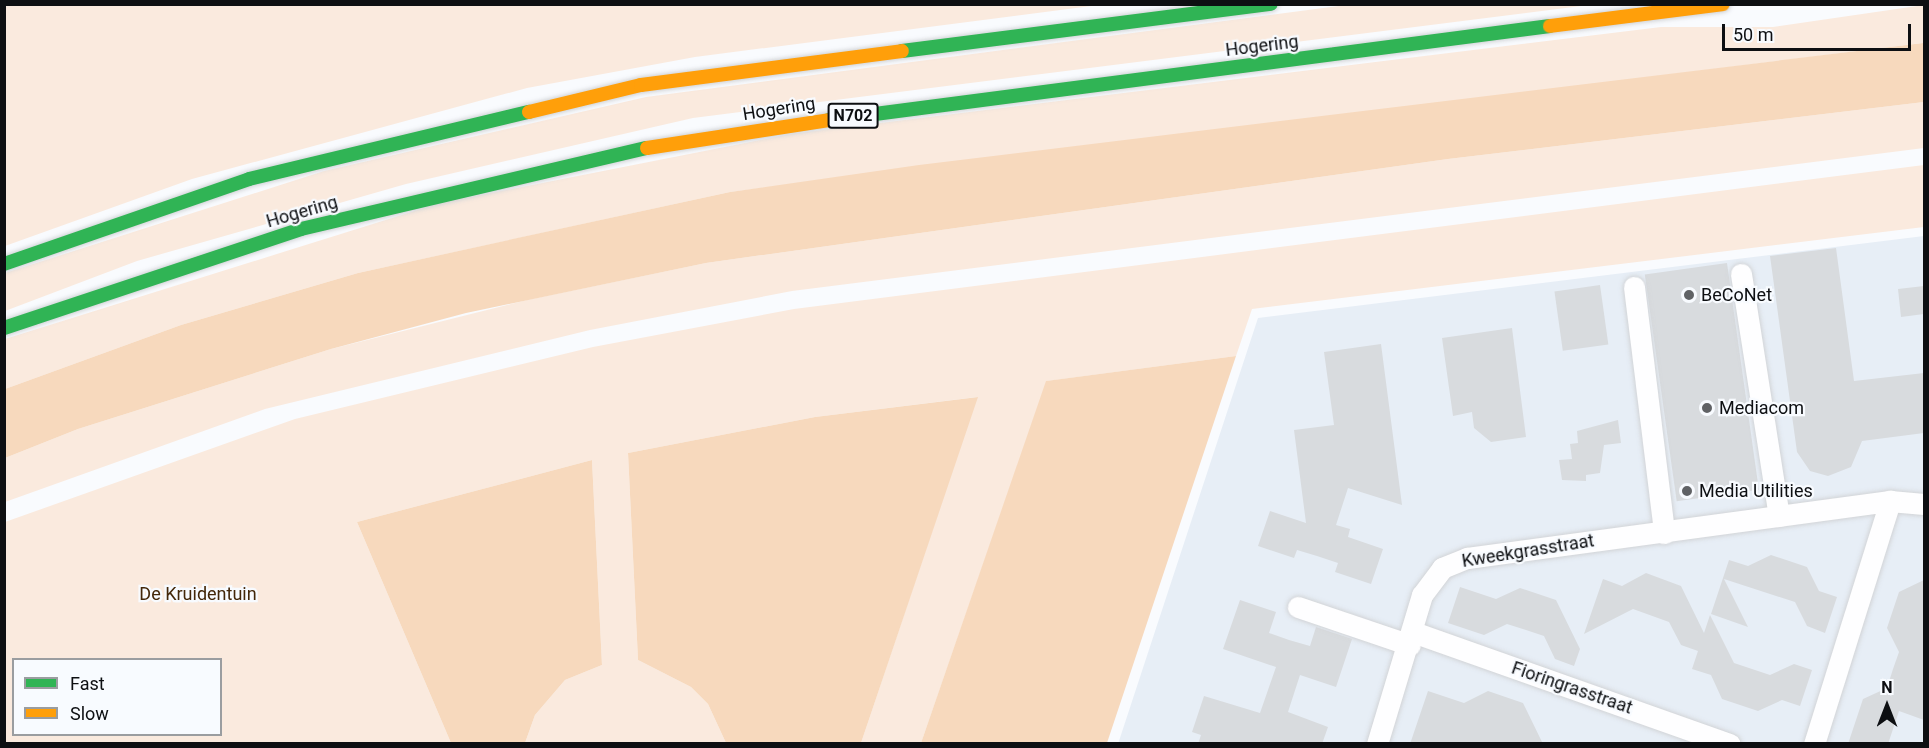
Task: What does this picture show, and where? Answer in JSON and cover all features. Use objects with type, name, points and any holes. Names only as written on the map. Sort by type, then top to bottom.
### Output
[{"type":"highway","points":[[4,264],[249,179],[641,85],[1271,4]]},
{"type":"highway","name":"Hogering","points":[[4,328],[302,229],[610,154],[922,105],[1722,4]]},
{"type":"street","points":[[1741,274],[1779,516]]},
{"type":"street","points":[[1634,287],[1664,533]]},
{"type":"street","points":[[1814,744],[1890,501]]},
{"type":"street","name":"Kweekgrasstraat","points":[[1377,744],[1412,638],[1422,595],[1442,568],[1467,558],[1890,501],[1924,504]]},
{"type":"street","points":[[1298,607],[1412,638]]},
{"type":"street","name":"Fioringrasstraat","points":[[1412,638],[1730,744]]},
{"type":"shaded area","points":[[1923,43],[1924,102],[1448,159],[706,263],[466,313],[331,349],[78,429],[5,458],[5,389],[181,325],[358,273],[545,232],[730,192],[919,165]]},
{"type":"shaded area","points":[[1924,236],[1924,743],[1118,744],[1258,318]]},
{"type":"shaded area","points":[[1236,356],[1107,743],[921,743],[1046,381]]},
{"type":"shaded area","points":[[978,397],[861,743],[726,743],[708,704],[691,687],[638,660],[628,453],[815,417]]},
{"type":"shaded area","points":[[592,460],[602,665],[565,680],[535,715],[525,743],[451,743],[357,522]]},
{"type":"green space","points":[[4,5],[1099,5],[695,57],[527,88],[192,179],[5,246]]},
{"type":"green space","points":[[1346,5],[1589,5],[693,118],[406,184],[137,261],[5,311],[5,273],[324,171],[646,97]]},
{"type":"green space","points":[[1924,5],[1924,60],[1922,43],[730,192],[358,273],[181,325],[5,389],[5,339],[440,203],[791,134],[1661,27],[1773,27]]},
{"type":"green space","points":[[1924,102],[1924,148],[792,291],[590,330],[265,409],[5,502],[5,458],[78,429],[331,349],[527,300],[706,263],[1448,159]]},
{"type":"green space","name":"De Kruidentuin","points":[[1924,165],[1924,227],[1252,309],[1236,356],[1047,381],[921,743],[861,743],[977,397],[815,417],[628,453],[638,660],[691,687],[708,704],[726,743],[525,743],[535,715],[565,680],[602,665],[592,460],[357,522],[451,743],[5,744],[5,522],[295,419],[593,347],[794,309]]},
{"type":"building","points":[[1836,248],[1854,381],[1924,373],[1924,433],[1862,441],[1851,467],[1828,476],[1810,471],[1797,452],[1770,256]]},
{"type":"building","points":[[1727,263],[1759,490],[1677,501],[1645,275]]},
{"type":"building","points":[[1600,285],[1608,344],[1563,351],[1554,291]]},
{"type":"building","points":[[1924,286],[1924,314],[1901,317],[1898,289]]},
{"type":"building","points":[[1512,328],[1526,437],[1491,442],[1474,428],[1472,412],[1453,416],[1442,338]]},
{"type":"building","points":[[1381,344],[1402,505],[1348,488],[1336,525],[1350,529],[1348,537],[1383,549],[1371,584],[1335,572],[1338,563],[1297,550],[1294,558],[1258,546],[1270,511],[1306,523],[1294,430],[1334,425],[1324,352]]},
{"type":"building","points":[[1618,420],[1621,443],[1604,445],[1600,473],[1586,475],[1586,481],[1562,480],[1559,460],[1572,459],[1570,444],[1578,443],[1577,431]]},
{"type":"building","points":[[1771,555],[1807,567],[1819,591],[1837,597],[1825,633],[1807,626],[1795,602],[1724,579],[1748,627],[1711,614],[1729,560],[1748,566]]},
{"type":"building","points":[[1646,573],[1681,586],[1704,633],[1710,615],[1734,663],[1770,675],[1794,664],[1812,670],[1800,706],[1782,700],[1758,711],[1722,699],[1711,675],[1692,669],[1698,651],[1681,645],[1669,622],[1633,609],[1584,634],[1603,579],[1622,586]]},
{"type":"building","points":[[1924,580],[1924,720],[1899,711],[1888,744],[1848,744],[1863,699],[1887,688],[1899,652],[1887,628],[1899,592]]},
{"type":"building","points":[[1460,587],[1496,599],[1520,588],[1556,600],[1580,649],[1574,666],[1555,659],[1544,636],[1507,624],[1484,635],[1448,623]]},
{"type":"building","points":[[1240,600],[1276,612],[1269,633],[1289,640],[1310,646],[1316,627],[1352,639],[1336,687],[1300,675],[1288,712],[1328,727],[1322,744],[1198,744],[1201,735],[1192,732],[1204,696],[1260,713],[1276,667],[1223,649]]},
{"type":"building","points":[[1428,691],[1464,703],[1488,691],[1523,703],[1543,744],[1410,744]]},
{"type":"traffic: fast","points":[[902,51],[1271,4]]},
{"type":"traffic: fast","points":[[829,120],[1550,26]]},
{"type":"traffic: fast","points":[[4,264],[249,179],[529,112]]},
{"type":"traffic: fast","points":[[4,328],[301,229],[647,148]]},
{"type":"traffic: slow","points":[[1550,26],[1723,4]]},
{"type":"traffic: slow","points":[[529,112],[641,85],[902,51]]},
{"type":"traffic: slow","points":[[647,148],[829,120]]},
{"type":"place","name":"BeCoNet","points":[[1689,295]]},
{"type":"place","name":"Mediacom","points":[[1707,408]]},
{"type":"place","name":"Media Utilities","points":[[1687,491]]}]
